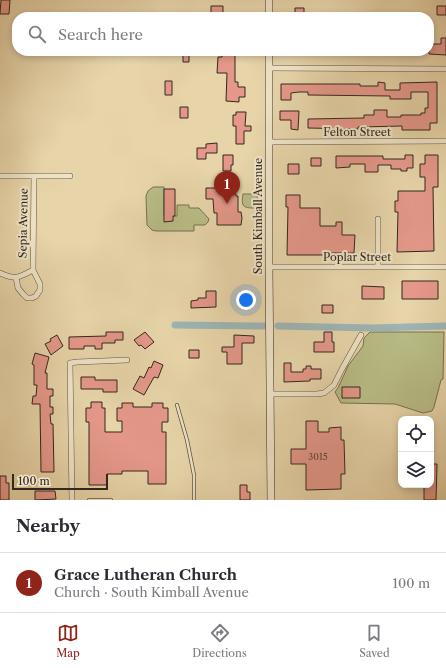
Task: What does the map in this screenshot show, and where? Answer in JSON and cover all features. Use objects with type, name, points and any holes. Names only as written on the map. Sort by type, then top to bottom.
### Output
[{"type":"street","points":[[269,0],[269,12]]},
{"type":"street","name":"South Kimball Avenue","points":[[269,56],[271,500]]},
{"type":"street","points":[[269,68],[446,69]]},
{"type":"street","name":"Felton Street","points":[[269,142],[446,142]]},
{"type":"street","points":[[0,176],[70,176]]},
{"type":"street","name":"Sepia Avenue","points":[[33,270],[34,176]]},
{"type":"street","points":[[378,219],[378,267]]},
{"type":"street","name":"Poplar Street","points":[[269,267],[446,267]]},
{"type":"street","points":[[0,273],[10,278],[21,276],[33,270],[40,284],[40,290],[36,296],[27,298],[18,288],[16,277]]},
{"type":"street","points":[[270,394],[324,393],[334,385],[361,336]]},
{"type":"street","points":[[72,500],[70,363],[127,360]]},
{"type":"lane","points":[[177,405],[187,440],[194,475],[194,500]]},
{"type":"lane","points":[[89,500],[111,500]]},
{"type":"green space","points":[[153,187],[164,187],[164,216],[177,216],[177,205],[189,205],[189,208],[199,208],[209,219],[208,222],[205,225],[194,225],[194,231],[152,230],[147,225],[146,196],[148,191]]},
{"type":"green space","points":[[243,194],[254,194],[257,196],[258,204],[255,208],[248,208],[244,206],[242,202]]},
{"type":"green space","points":[[370,332],[444,332],[443,379],[441,380],[432,411],[423,413],[395,404],[341,403],[335,392],[348,366],[363,346],[364,338]]},
{"type":"building","points":[[1,0],[10,0],[9,14],[0,14]]},
{"type":"building","points":[[211,6],[223,6],[223,12],[211,12]]},
{"type":"building","points":[[437,6],[446,6],[446,15],[437,15]]},
{"type":"building","points":[[295,8],[304,8],[304,12],[295,12]]},
{"type":"building","points":[[441,38],[446,38],[446,55],[434,54],[434,44],[441,44]]},
{"type":"building","points":[[183,56],[189,56],[189,62],[183,62]]},
{"type":"building","points":[[235,56],[235,82],[238,82],[238,87],[245,87],[245,97],[239,97],[239,102],[226,101],[227,73],[217,73],[218,57]]},
{"type":"building","points":[[165,81],[172,81],[172,95],[165,95]]},
{"type":"building","points":[[378,82],[385,83],[385,90],[400,90],[400,83],[437,82],[437,123],[430,123],[430,130],[402,130],[402,126],[358,127],[358,129],[308,128],[308,119],[364,118],[364,115],[374,115],[374,110],[387,110],[387,117],[421,115],[421,113],[425,113],[425,108],[428,108],[428,92],[411,92],[411,99],[390,99],[390,96],[308,95],[308,92],[299,92],[291,93],[291,100],[281,100],[281,84],[360,84],[360,86],[378,86]]},
{"type":"building","points":[[180,107],[188,107],[188,118],[180,118]]},
{"type":"building","points":[[280,111],[299,111],[298,130],[291,129],[291,120],[280,120]]},
{"type":"building","points":[[236,112],[246,112],[245,126],[251,126],[251,131],[244,131],[244,144],[236,144],[236,126],[233,126],[233,115],[236,115]]},
{"type":"building","points":[[217,143],[217,153],[206,153],[206,159],[197,159],[197,148],[206,148],[206,144]]},
{"type":"building","points":[[223,155],[233,155],[233,165],[231,165],[231,171],[223,171]]},
{"type":"building","points":[[405,155],[413,155],[413,168],[407,168],[407,171],[401,171],[401,169],[391,169],[391,165],[378,165],[378,172],[365,172],[365,164],[350,164],[350,167],[336,168],[336,156],[383,156],[383,159],[405,159]]},
{"type":"building","points":[[425,155],[438,155],[438,187],[433,187],[434,251],[397,252],[398,212],[395,212],[395,201],[398,201],[398,191],[425,191],[425,177],[420,177],[420,164],[425,164]]},
{"type":"building","points":[[311,158],[321,158],[321,166],[311,166]]},
{"type":"building","points":[[288,164],[299,164],[299,174],[288,174]]},
{"type":"building","points":[[206,188],[235,188],[236,196],[238,196],[238,212],[241,212],[242,218],[241,225],[217,225],[217,213],[214,213],[213,199],[206,199]]},
{"type":"building","points":[[164,189],[175,189],[175,216],[173,216],[173,221],[164,222]]},
{"type":"building","points":[[286,195],[300,195],[300,208],[320,208],[320,226],[336,226],[336,222],[342,222],[342,235],[355,235],[354,253],[331,253],[331,255],[287,255],[288,207],[286,207]]},
{"type":"building","points":[[402,281],[438,281],[438,299],[402,299]]},
{"type":"building","points":[[362,286],[384,287],[384,299],[362,299]]},
{"type":"building","points":[[206,291],[216,291],[216,307],[191,308],[191,301],[198,300],[198,298],[206,298]]},
{"type":"building","points":[[322,305],[333,305],[333,313],[322,313]]},
{"type":"building","points":[[106,332],[123,332],[123,340],[115,340],[115,343],[102,343],[102,349],[95,349],[95,346],[84,346],[84,349],[69,349],[69,337],[106,336]]},
{"type":"building","points":[[145,332],[154,342],[145,349],[141,345],[139,346],[134,340]]},
{"type":"building","points":[[324,332],[332,332],[334,352],[314,352],[314,342],[324,342]]},
{"type":"building","points":[[57,335],[63,346],[51,355],[45,344]]},
{"type":"building","points":[[234,335],[254,336],[254,343],[242,343],[242,364],[227,364],[227,352],[222,352],[222,347],[234,347]]},
{"type":"building","points":[[189,350],[199,350],[199,358],[189,358]]},
{"type":"building","points":[[35,353],[49,357],[45,373],[47,373],[47,389],[53,389],[53,396],[50,396],[50,407],[53,407],[53,414],[50,414],[51,424],[53,424],[54,472],[41,472],[40,404],[32,404],[33,396],[36,396],[37,385],[34,385],[34,365],[32,364]]},
{"type":"building","points":[[154,361],[163,365],[158,378],[154,377],[144,395],[133,389],[140,376],[144,378],[149,367],[151,368]]},
{"type":"building","points":[[284,363],[291,363],[291,372],[303,372],[303,369],[306,369],[306,366],[311,366],[311,369],[321,369],[321,379],[284,382]]},
{"type":"building","points":[[81,377],[95,377],[95,380],[117,380],[117,392],[103,392],[103,389],[81,389]]},
{"type":"building","points":[[342,387],[360,387],[360,398],[342,398]]},
{"type":"building","points":[[91,402],[102,402],[102,408],[105,408],[105,432],[122,432],[122,421],[117,421],[117,408],[122,408],[122,403],[133,403],[133,407],[152,407],[152,403],[163,403],[163,408],[168,408],[168,422],[162,422],[162,432],[166,432],[166,484],[148,484],[148,471],[122,471],[122,474],[107,474],[107,485],[89,485],[89,422],[86,422],[86,408],[91,408]]},
{"type":"building","points":[[306,421],[318,421],[318,432],[329,432],[329,428],[341,427],[341,440],[344,440],[345,474],[341,474],[341,489],[306,490],[306,464],[291,464],[291,449],[306,449]]},
{"type":"building","points":[[434,464],[437,464],[436,500],[424,500],[424,488],[434,488]]},
{"type":"building","points":[[0,476],[6,476],[6,483],[9,483],[9,500],[0,500]]},
{"type":"building","points":[[240,485],[247,485],[247,492],[250,492],[250,500],[240,500]]},
{"type":"building","points":[[35,491],[55,491],[56,499],[35,500]]},
{"type":"waterway","points":[[175,325],[264,326]]},
{"type":"waterway","points":[[278,326],[372,328],[446,326]]},
{"type":"place","name":"Grace Lutheran Church","points":[[227,204]]}]
